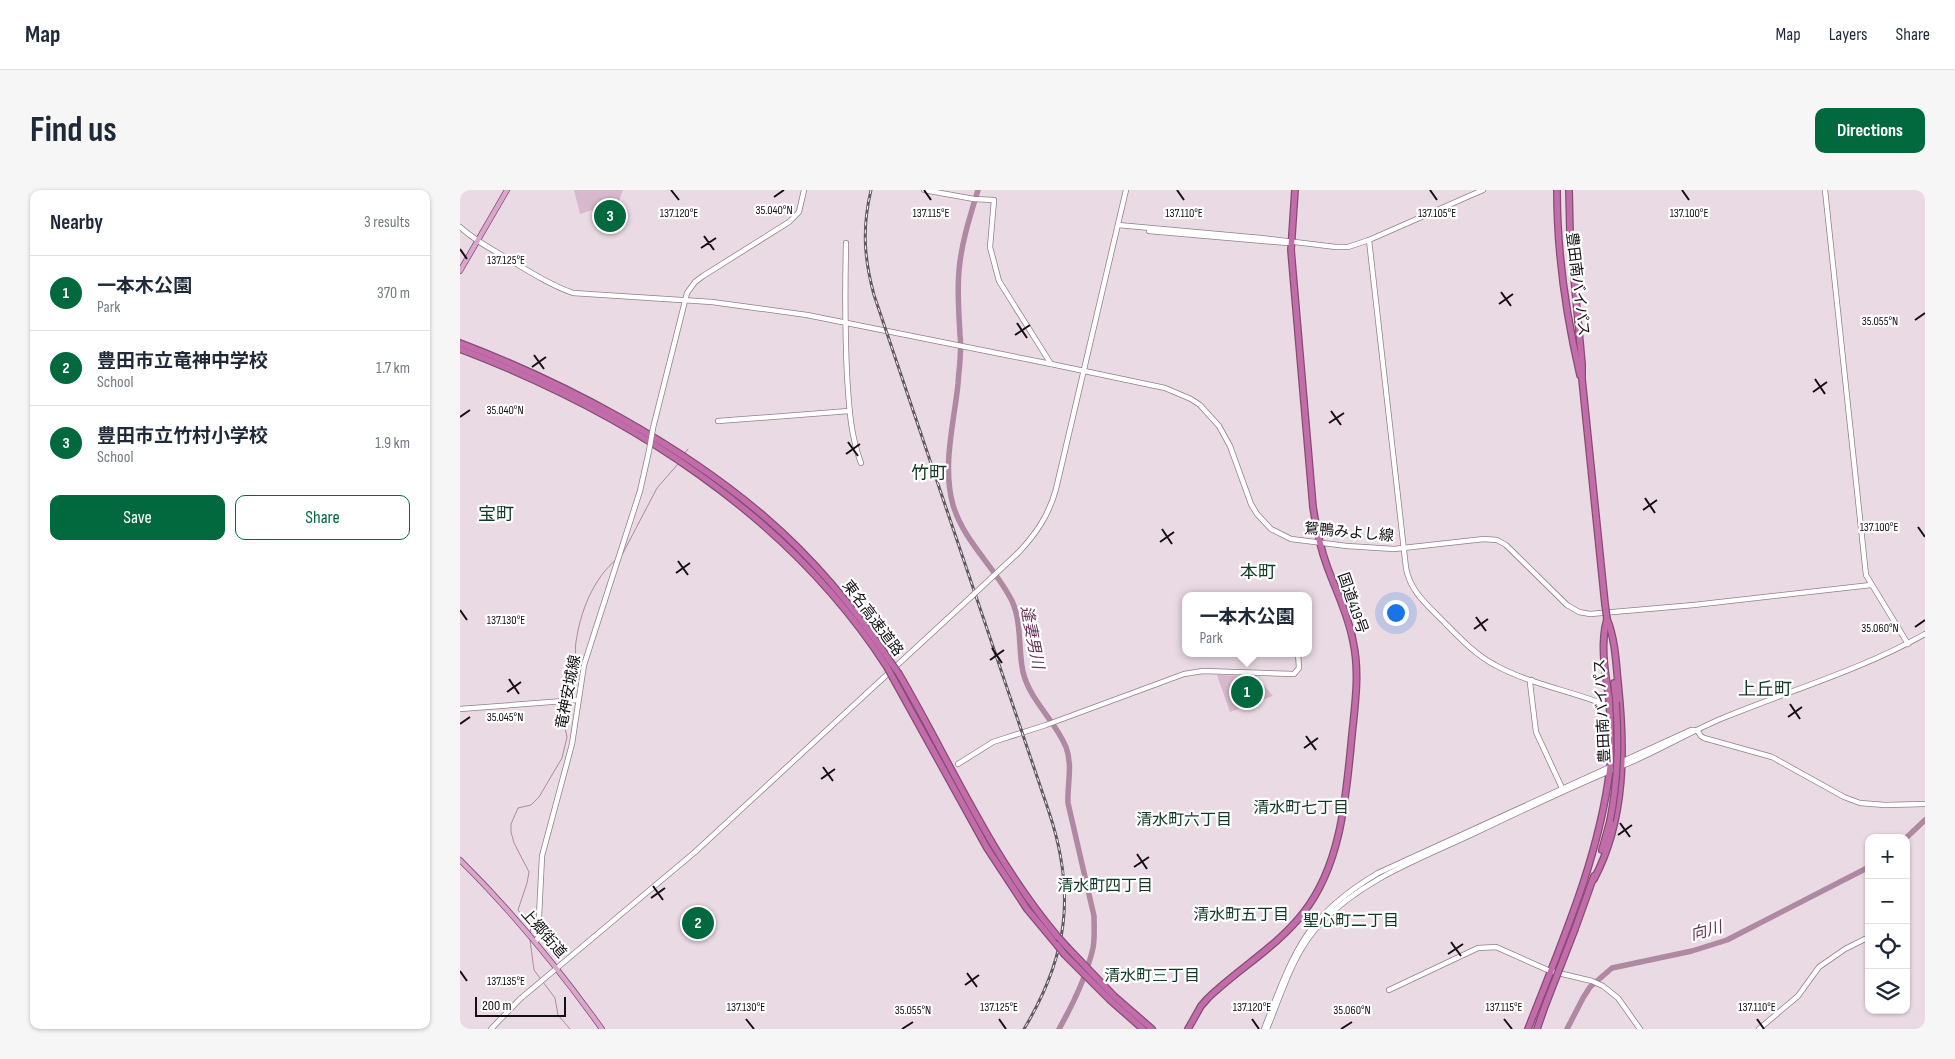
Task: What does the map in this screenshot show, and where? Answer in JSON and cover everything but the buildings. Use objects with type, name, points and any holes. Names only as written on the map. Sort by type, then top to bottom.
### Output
[{"type":"highway","name":"国道419号","points":[[1188,1029],[1201,1006],[1208,998],[1268,950],[1311,902],[1329,866],[1338,835],[1348,772],[1357,679],[1356,658],[1349,621],[1328,569],[1320,543],[1313,507],[1297,329],[1292,242],[1295,190]]},
{"type":"highway","name":"豊田南バイパス","points":[[1557,190],[1558,235],[1567,317],[1582,379]]},
{"type":"highway","name":"豊田南バイパス","points":[[1537,1029],[1594,879],[1610,821],[1617,773],[1619,741],[1582,379],[1568,190]]},
{"type":"highway","name":"東名高速道路","points":[[460,343],[551,382],[632,425],[729,489],[766,518],[816,566],[857,615],[896,676],[992,845],[1032,905],[1068,948],[1079,965]]},
{"type":"highway","name":"東名高速道路","points":[[460,349],[548,386],[578,402],[655,446],[726,494],[766,527],[810,570],[890,666]]},
{"type":"highway","points":[[1528,1029],[1580,892],[1597,839],[1610,768],[1609,698],[1603,654],[1603,631],[1607,618]]},
{"type":"highway","points":[[1594,879],[1613,826],[1622,763],[1622,704],[1612,631],[1607,618]]},
{"type":"highway","name":"東名高速道路","points":[[896,676],[987,848],[1027,909],[1065,954],[1079,965],[1143,1029]]},
{"type":"highway","name":"東名高速道路","points":[[1094,980],[1152,1029]]},
{"type":"main road","points":[[460,271],[507,190]]},
{"type":"main road","name":"上郷街道","points":[[460,860],[536,941],[602,1029]]},
{"type":"street","points":[[684,300],[686,293],[695,282],[789,222],[799,212],[804,190]]},
{"type":"street","points":[[924,190],[980,200],[994,200],[990,246],[995,270],[1001,286],[1051,364]]},
{"type":"street","points":[[491,1029],[520,999],[688,859],[1018,553],[1037,532],[1053,502],[1126,190]]},
{"type":"street","points":[[1117,226],[1348,247],[1369,240],[1483,190]]},
{"type":"street","points":[[1825,190],[1866,575],[1908,644]]},
{"type":"street","name":"鴛鴨みよし線","points":[[460,227],[478,241],[557,287],[573,293],[712,302],[844,321],[1165,388],[1196,402],[1213,418],[1225,437],[1251,504],[1263,521],[1275,531],[1291,539],[1320,543],[1370,548],[1404,548],[1408,578],[1416,594],[1473,650],[1495,665],[1532,680],[1611,707],[1614,712],[1615,729]]},
{"type":"street","points":[[1369,240],[1404,548],[1476,540],[1497,540],[1506,545],[1566,605],[1579,612],[1590,614],[1694,605],[1871,584]]},
{"type":"street","points":[[846,243],[844,321],[849,411],[853,442],[861,463]]},
{"type":"street","name":"竜神安城線","points":[[536,941],[542,931],[539,917],[542,856],[572,744],[577,700],[584,666],[640,491],[684,300]]},
{"type":"street","points":[[718,421],[849,411]]},
{"type":"street","points":[[1265,1029],[1297,957],[1317,923],[1376,879],[1691,730],[1697,730],[1851,670],[1908,644],[1925,634]]},
{"type":"street","points":[[958,764],[993,742],[1046,725],[1184,674],[1195,672],[1294,674],[1298,672],[1298,657]]},
{"type":"street","points":[[1532,680],[1530,682],[1536,732],[1561,790]]},
{"type":"street","points":[[460,709],[577,700]]},
{"type":"street","points":[[1697,730],[1700,736],[1704,738],[1772,757],[1852,801],[1869,805],[1925,804]]},
{"type":"street","points":[[1304,912],[1317,923]]},
{"type":"street","points":[[1759,1029],[1798,996],[1819,966],[1865,939]]},
{"type":"street","points":[[1389,990],[1463,954],[1485,946],[1501,948],[1550,971],[1607,988],[1618,998],[1640,1029]]},
{"type":"shaded area","points":[[574,190],[623,190],[619,201],[580,214]]},
{"type":"shaded area","points":[[1217,675],[1256,676],[1273,696],[1230,712]]},
{"type":"waterway","name":"逢妻男川","points":[[978,190],[964,240],[959,271],[958,295],[961,353],[950,445],[950,490],[953,505],[964,531],[1012,601],[1019,627],[1023,672],[1026,682],[1056,728],[1068,754],[1068,803],[1094,916],[1094,936],[1093,948],[1083,979],[1059,1029]]},
{"type":"waterway","points":[[684,454],[688,449]]},
{"type":"waterway","points":[[622,555],[657,488],[678,464]]},
{"type":"waterway","points":[[564,699],[576,669],[576,642],[584,608],[601,576],[617,559]]},
{"type":"waterway","points":[[530,933],[531,927],[518,910],[529,872],[514,843],[511,824],[518,808],[531,805],[539,797],[562,758],[567,737],[562,714],[563,703]]},
{"type":"waterway","name":"向川","points":[[1910,834],[1925,820]]},
{"type":"waterway","name":"向川","points":[[1567,1029],[1590,987],[1612,968],[1692,951],[1727,940],[1865,869]]},
{"type":"waterway","points":[[530,940],[534,970],[555,998],[558,1015],[570,1029]]},
{"type":"railway","points":[[871,190],[866,217],[865,243],[874,295],[1049,812],[1063,870],[1065,897],[1063,924],[1058,950],[1039,1002],[1024,1029]]},
{"type":"place","name":"豊田市立竹村小学校","points":[[610,216]]},
{"type":"place","name":"一本木公園","points":[[1247,692]]},
{"type":"place","name":"豊田市立竜神中学校","points":[[698,923]]},
{"type":"district","name":"竹町","points":[[929,473]]},
{"type":"district","name":"宝町","points":[[496,514]]},
{"type":"district","name":"本町","points":[[1258,572]]},
{"type":"district","name":"上丘町","points":[[1765,689]]},
{"type":"district","name":"清水町七丁目","points":[[1301,807]]},
{"type":"district","name":"清水町六丁目","points":[[1184,819]]},
{"type":"district","name":"清水町四丁目","points":[[1105,885]]},
{"type":"district","name":"清水町五丁目","points":[[1241,914]]},
{"type":"district","name":"聖心町二丁目","points":[[1351,920]]},
{"type":"district","name":"清水町三丁目","points":[[1152,975]]}]
